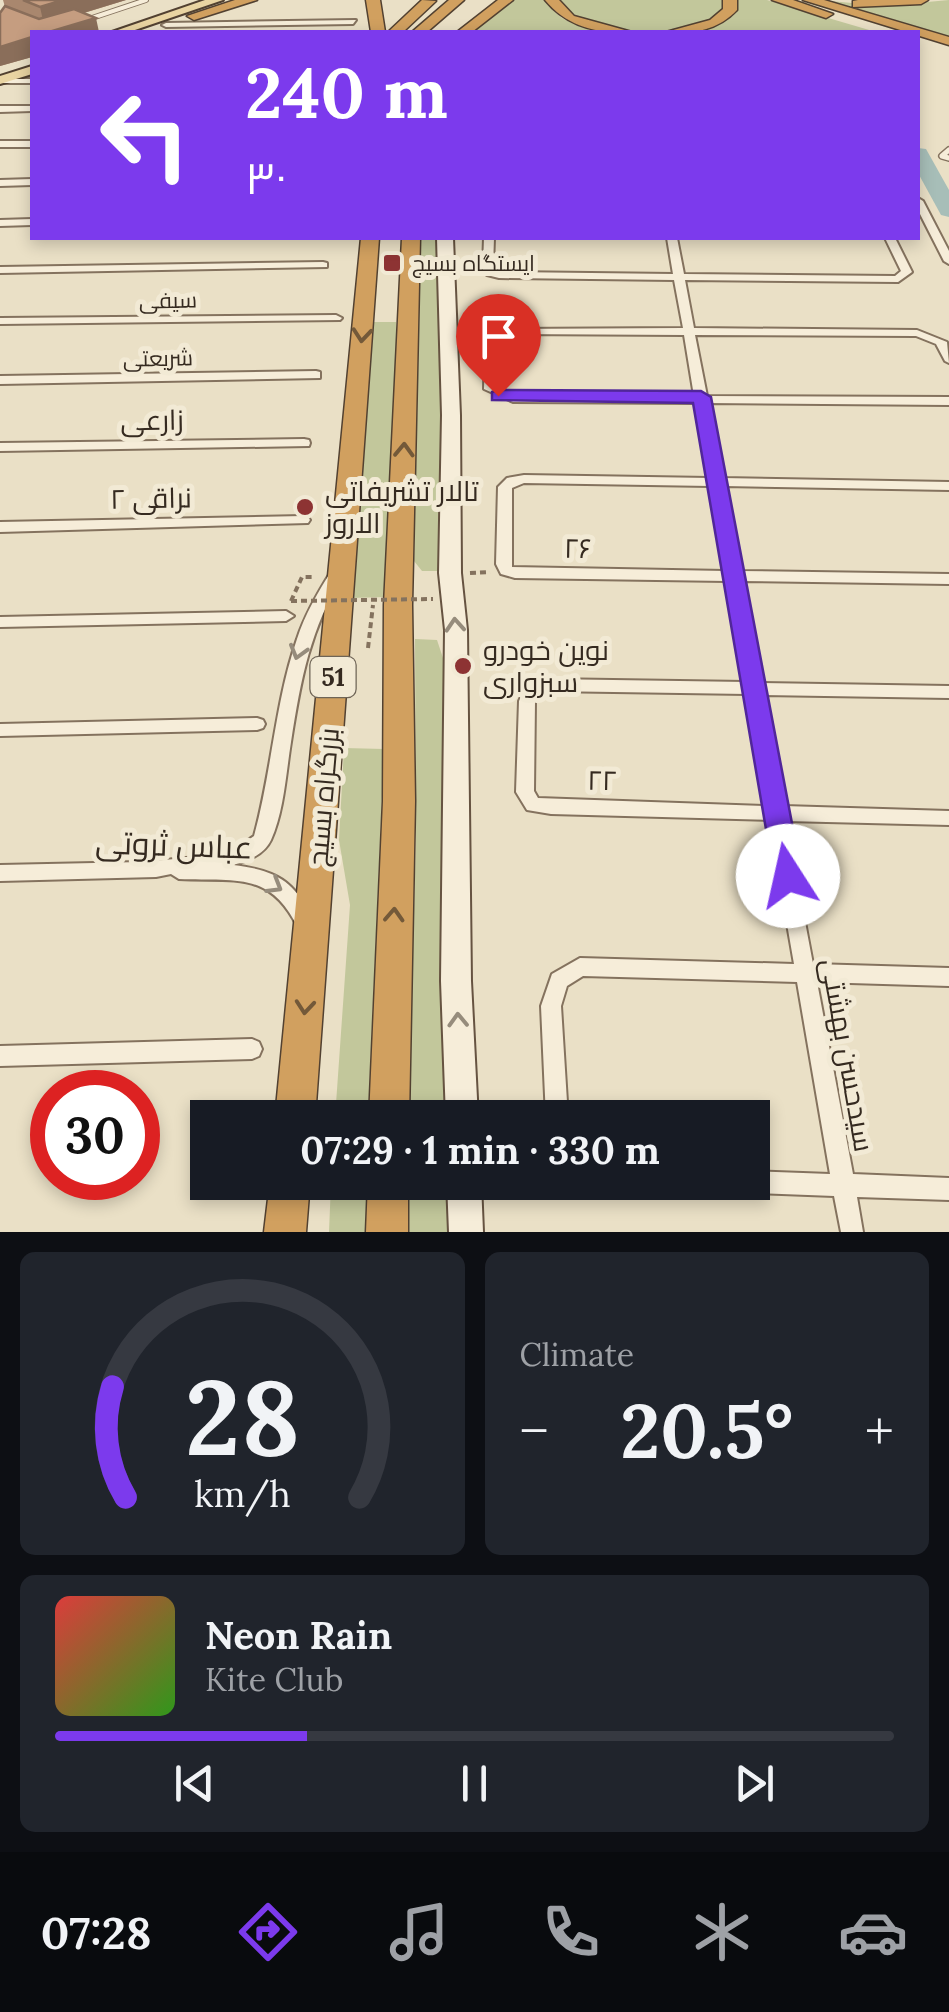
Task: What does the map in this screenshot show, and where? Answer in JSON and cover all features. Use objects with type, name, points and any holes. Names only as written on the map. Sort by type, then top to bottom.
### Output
[{"type":"highway","points":[[194,16],[250,0]]},
{"type":"highway","points":[[397,30],[430,0]]},
{"type":"highway","points":[[422,30],[456,0]]},
{"type":"highway","points":[[444,30],[482,0]]},
{"type":"highway","points":[[467,30],[506,0]]},
{"type":"highway","points":[[552,0],[569,19],[617,30]]},
{"type":"highway","points":[[682,30],[715,23],[730,10],[730,0]]},
{"type":"highway","points":[[779,0],[881,30]]},
{"type":"highway","points":[[810,0],[912,30]]},
{"type":"highway","points":[[829,0],[877,5],[921,0]]},
{"type":"highway","points":[[366,2],[376,25]]},
{"type":"highway","points":[[920,32],[949,41]]},
{"type":"highway","points":[[920,43],[949,54]]},
{"type":"highway","points":[[920,50],[949,54]]},
{"type":"highway","name":"بزرگراه بسیج","points":[[297,1100],[370,240]]},
{"type":"highway","points":[[390,1100],[399,802],[398,605],[411,240]]},
{"type":"highway","points":[[286,1232],[289,1200]]},
{"type":"highway","points":[[387,1232],[388,1200]]},
{"type":"main road","points":[[124,30],[217,0]]},
{"type":"main road","points":[[149,30],[236,0]]},
{"type":"main road","points":[[0,71],[30,61]]},
{"type":"main road","points":[[0,81],[30,71]]},
{"type":"main road","points":[[445,240],[451,415],[450,573],[456,630],[456,980],[461,1100]]},
{"type":"main road","points":[[465,1200],[466,1232]]},
{"type":"street","points":[[166,25],[353,22]]},
{"type":"street","points":[[0,81],[30,81]]},
{"type":"street","points":[[0,110],[30,109]]},
{"type":"street","points":[[0,144],[30,144]]},
{"type":"street","points":[[0,183],[30,182]]},
{"type":"street","points":[[920,205],[949,261]]},
{"type":"street","points":[[0,222],[30,222]]},
{"type":"street","points":[[920,228],[932,228]]},
{"type":"street","points":[[489,240],[491,273],[898,279],[907,272],[891,240]]},
{"type":"street","name":"سیدحسن بهشتی","points":[[672,240],[852,1232]]},
{"type":"street","points":[[0,270],[323,265]]},
{"type":"street","name":"سیفی","points":[[0,322],[336,318]]},
{"type":"street","points":[[949,358],[941,342],[916,333],[509,332],[490,342],[490,390],[498,396],[949,401]]},
{"type":"street","name":"شریعتی","points":[[0,380],[316,375]]},
{"type":"street","name":"زارعی","points":[[0,447],[304,443]]},
{"type":"street","name":"۲۶","points":[[717,482],[512,480],[505,487],[501,513],[506,570],[734,575]]},
{"type":"street","points":[[717,482],[949,486]]},
{"type":"street","name":"نراقی ۲","points":[[0,527],[304,520]]},
{"type":"street","points":[[146,868],[235,858],[262,840],[301,642],[321,595],[342,566]]},
{"type":"street","points":[[734,575],[949,579]]},
{"type":"street","points":[[0,622],[289,609]]},
{"type":"street","name":"۲۲","points":[[754,688],[547,685],[532,690],[527,701],[525,792],[533,805],[776,812]]},
{"type":"street","points":[[754,688],[949,692]]},
{"type":"street","points":[[0,730],[257,724]]},
{"type":"street","points":[[776,812],[949,818]]},
{"type":"street","name":"عباس ثروتی","points":[[0,873],[146,868],[250,874],[267,879],[295,899],[310,939]]},
{"type":"street","points":[[555,1100],[551,1006],[559,980],[580,967],[949,977]]},
{"type":"street","points":[[0,1056],[252,1050]]},
{"type":"street","points":[[770,1182],[949,1189]]},
{"type":"lane","points":[[76,23],[146,0]]},
{"type":"lane","points":[[949,150],[942,156],[949,158]]},
{"type":"path","points":[[315,578],[302,577],[289,609],[373,600],[432,599]]},
{"type":"path","points":[[368,648],[373,600]]},
{"type":"green space","points":[[509,0],[548,0],[566,20],[601,30],[472,30]]},
{"type":"green space","points":[[557,0],[725,0],[727,7],[697,25],[676,30],[608,30],[572,15]]},
{"type":"green space","points":[[734,0],[767,0],[869,30],[699,30],[713,27],[734,13]]},
{"type":"green space","points":[[820,0],[884,6],[949,0],[949,38]]},
{"type":"green space","points":[[421,240],[439,240],[445,411],[442,571],[422,571],[414,561]]},
{"type":"green space","points":[[372,322],[396,322],[398,378],[385,597],[351,598]]},
{"type":"green space","points":[[415,639],[437,640],[445,664],[448,1100],[409,1100],[416,838]]},
{"type":"green space","points":[[344,748],[384,749],[369,1100],[336,1100],[350,905],[339,840]]},
{"type":"green space","points":[[330,1200],[366,1200],[365,1232],[329,1232]]},
{"type":"green space","points":[[407,1200],[449,1200],[449,1232],[407,1232]]},
{"type":"building","points":[[23,0],[63,0],[40,7]]},
{"type":"building","points":[[5,6],[39,19],[74,9],[96,18],[56,30],[30,30],[30,38],[0,47],[0,13]]},
{"type":"waterway","points":[[920,158],[949,210]]},
{"type":"place","name":"ایستگاه بسیج","points":[[392,263]]},
{"type":"place","name":"تالار تشریفاتی الاروز","points":[[305,507]]},
{"type":"place","name":"نوین خودرو سبزواری","points":[[463,666]]},
{"type":"route","points":[[498,396],[701,397],[788,876]]}]
